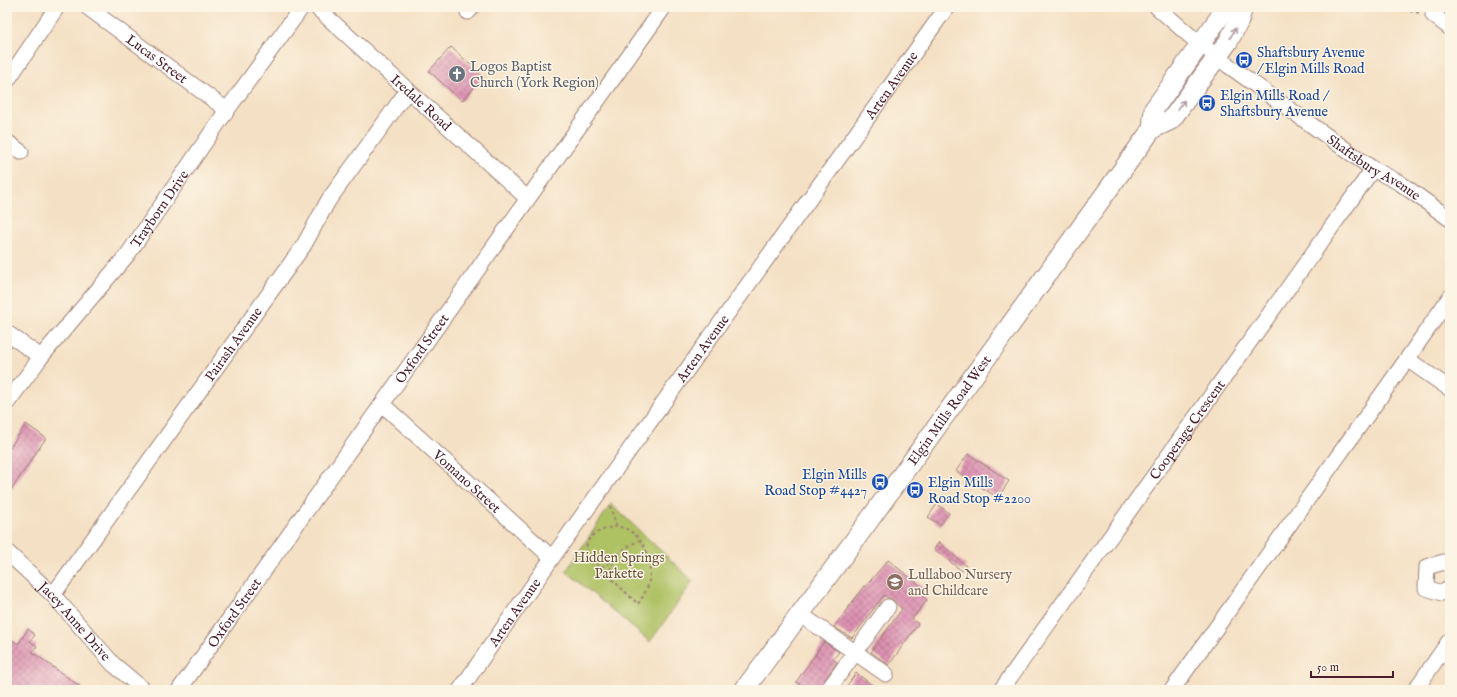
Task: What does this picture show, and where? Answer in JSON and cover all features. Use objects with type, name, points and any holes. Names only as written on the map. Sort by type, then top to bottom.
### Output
[{"type":"main road","points":[[1152,129],[1154,109],[1224,11],[1231,7]]},
{"type":"main road","name":"Elgin Mills Road West","points":[[744,690],[1152,129],[1172,120],[1202,75],[1218,56],[1239,21],[1243,7]]},
{"type":"street","points":[[7,81],[58,7]]},
{"type":"street","name":"Lucas Street","points":[[87,7],[227,110]]},
{"type":"street","name":"Trayborn Drive","points":[[7,404],[41,357],[128,254],[227,110],[302,7]]},
{"type":"street","name":"Iredale Road","points":[[316,7],[527,198]]},
{"type":"street","name":"Oxford Street","points":[[179,690],[664,7]]},
{"type":"street","name":"Arten Avenue","points":[[460,690],[552,558],[947,7]]},
{"type":"street","name":"Shaftsbury Avenue","points":[[1157,7],[1200,44],[1218,56],[1229,66],[1373,169],[1400,183],[1450,219]]},
{"type":"street","points":[[1436,11],[1450,28]]},
{"type":"street","name":"Pairash Avenue","points":[[53,595],[304,245],[328,201],[408,90]]},
{"type":"street","points":[[7,142],[21,152]]},
{"type":"street","name":"Cooperage Crescent","points":[[1001,690],[1373,169]]},
{"type":"street","points":[[1172,690],[1450,296]]},
{"type":"street","points":[[7,333],[41,357]]},
{"type":"street","points":[[1407,359],[1450,389]]},
{"type":"street","name":"Vomano Street","points":[[382,404],[552,558]]},
{"type":"street","name":"Jacey Anne Drive","points":[[7,552],[53,595],[113,664],[144,690]]},
{"type":"street","points":[[1450,565],[1444,562],[1427,567],[1426,588],[1442,593],[1450,588]]},
{"type":"street","points":[[828,690],[888,607]]},
{"type":"street","points":[[800,614],[886,674]]},
{"type":"street","points":[[1415,690],[1450,640]]},
{"type":"path","points":[[1399,7],[1404,10],[1436,11]]},
{"type":"path","points":[[610,506],[616,527]]},
{"type":"path","points":[[591,561],[586,548],[590,539],[597,532],[610,527],[616,527],[623,528],[635,534],[648,557],[650,570],[647,588],[638,604],[599,566]]},
{"type":"path","points":[[609,576],[615,556],[639,540]]},
{"type":"path","points":[[573,556],[591,561],[593,564],[599,566],[607,565],[611,556],[604,552],[602,555],[605,557]]},
{"type":"green space","name":"Hidden Springs Parkette","points":[[611,504],[693,581],[650,642],[566,571]]},
{"type":"building","name":"Logos Baptist Church (York Region)","points":[[451,47],[484,77],[462,101],[429,71]]},
{"type":"building","points":[[26,424],[46,438],[7,496],[7,452]]},
{"type":"building","points":[[968,454],[1009,481],[998,498],[956,471]]},
{"type":"building","points":[[937,504],[949,513],[940,525],[928,517]]},
{"type":"building","points":[[939,542],[966,566],[962,571],[934,549]]},
{"type":"building","points":[[888,560],[927,591],[923,596],[927,600],[912,619],[918,624],[889,665],[871,652],[902,609],[893,600],[884,595],[852,638],[834,627],[864,586],[865,587]]},
{"type":"building","points":[[28,629],[35,635],[30,641],[37,646],[32,652],[85,690],[7,690],[7,636],[18,644]]},
{"type":"building","points":[[824,642],[839,652],[833,659],[837,662],[818,690],[808,690],[796,682]]},
{"type":"building","points":[[856,673],[879,690],[844,690]]},
{"type":"place","name":"Shaftsbury Avenue / Elgin Mills Road","points":[[1244,60]]},
{"type":"place","name":"Logos Baptist Church (York Region)","points":[[457,74]]},
{"type":"place","name":"Elgin Mills Road / Shaftsbury Avenue","points":[[1207,103]]},
{"type":"place","name":"Elgin Mills Road Stop #4427","points":[[880,482]]},
{"type":"place","name":"Elgin Mills Road Stop #2200","points":[[915,490]]},
{"type":"place","name":"Lullaboo Nursery and Childcare","points":[[895,582]]}]
